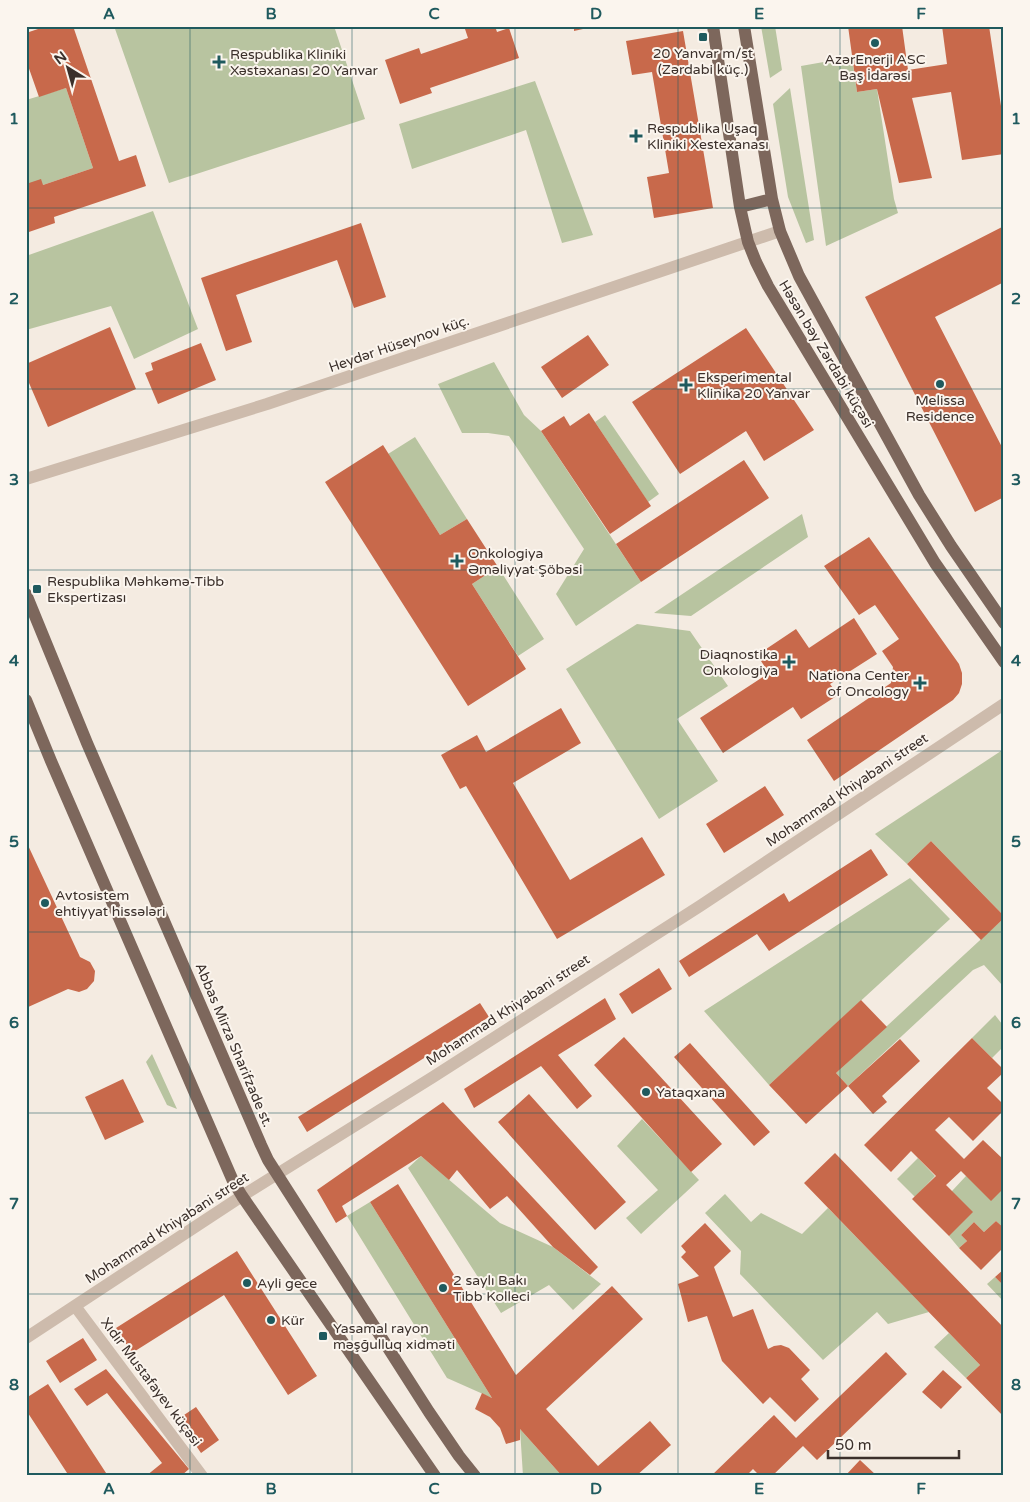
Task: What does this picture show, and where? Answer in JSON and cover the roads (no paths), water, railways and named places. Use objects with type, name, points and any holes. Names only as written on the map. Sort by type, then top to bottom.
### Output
[{"type":"main road","name":"Həsən bəy Zərdabi küçəsi","points":[[713,26],[740,207],[748,242],[756,262],[768,286],[904,512],[954,592],[1004,662]]},
{"type":"main road","name":"Həsən bəy Zərdabi küçəsi","points":[[744,26],[772,199],[780,231],[799,276],[919,495],[972,578],[1004,623]]},
{"type":"main road","points":[[740,207],[772,199]]},
{"type":"main road","name":"Abbas Mirza Sharifzade st.","points":[[26,594],[87,742],[261,1146],[428,1412],[474,1476]]},
{"type":"main road","points":[[26,700],[233,1181],[435,1476]]},
{"type":"street","name":"Heydər Hüseynov küç.","points":[[26,479],[267,404],[780,231]]},
{"type":"street","name":"Mohammad Khiyabani street","points":[[26,1338],[242,1196],[433,1077],[700,906],[1004,704]]},
{"type":"street","name":"Xıdır Mustafayev küçəsi","points":[[75,1306],[202,1476]]},
{"type":"place","name":"20 Yanvar m/st (Zərdabi küç.)","points":[[703,37]]},
{"type":"place","name":"AzərEnerji ASC Baş İdarəsi","points":[[875,43]]},
{"type":"place","name":"Respublika Kliniki Xəstəxanası 20 Yanvar","points":[[219,62]]},
{"type":"place","name":"Respublika Uşaq Kliniki Xestexanası","points":[[636,136]]},
{"type":"place","name":"Melissa Residence","points":[[940,384]]},
{"type":"place","name":"Eksperimental Klinika 20 Yanvar","points":[[686,385]]},
{"type":"place","name":"Onkologiya Əməliyyat Şöbəsi","points":[[457,561]]},
{"type":"place","name":"Respublika Məhkəmə-Tibb Ekspertizası","points":[[37,589]]},
{"type":"place","name":"Diaqnostika Onkologiya","points":[[789,662]]},
{"type":"place","name":"Nationa Center of Oncology","points":[[920,683]]},
{"type":"place","name":"Avtosistem ehtiyyat hissələri","points":[[45,903]]},
{"type":"place","name":"Yataqxana","points":[[646,1092]]},
{"type":"place","name":"Ayli gece","points":[[247,1283]]},
{"type":"place","name":"2 saylı Bakı Tibb Kolleci","points":[[443,1288]]},
{"type":"place","name":"Kür","points":[[271,1320]]},
{"type":"place","name":"Yasamal rayon məşğulluq xidməti","points":[[323,1336]]}]
